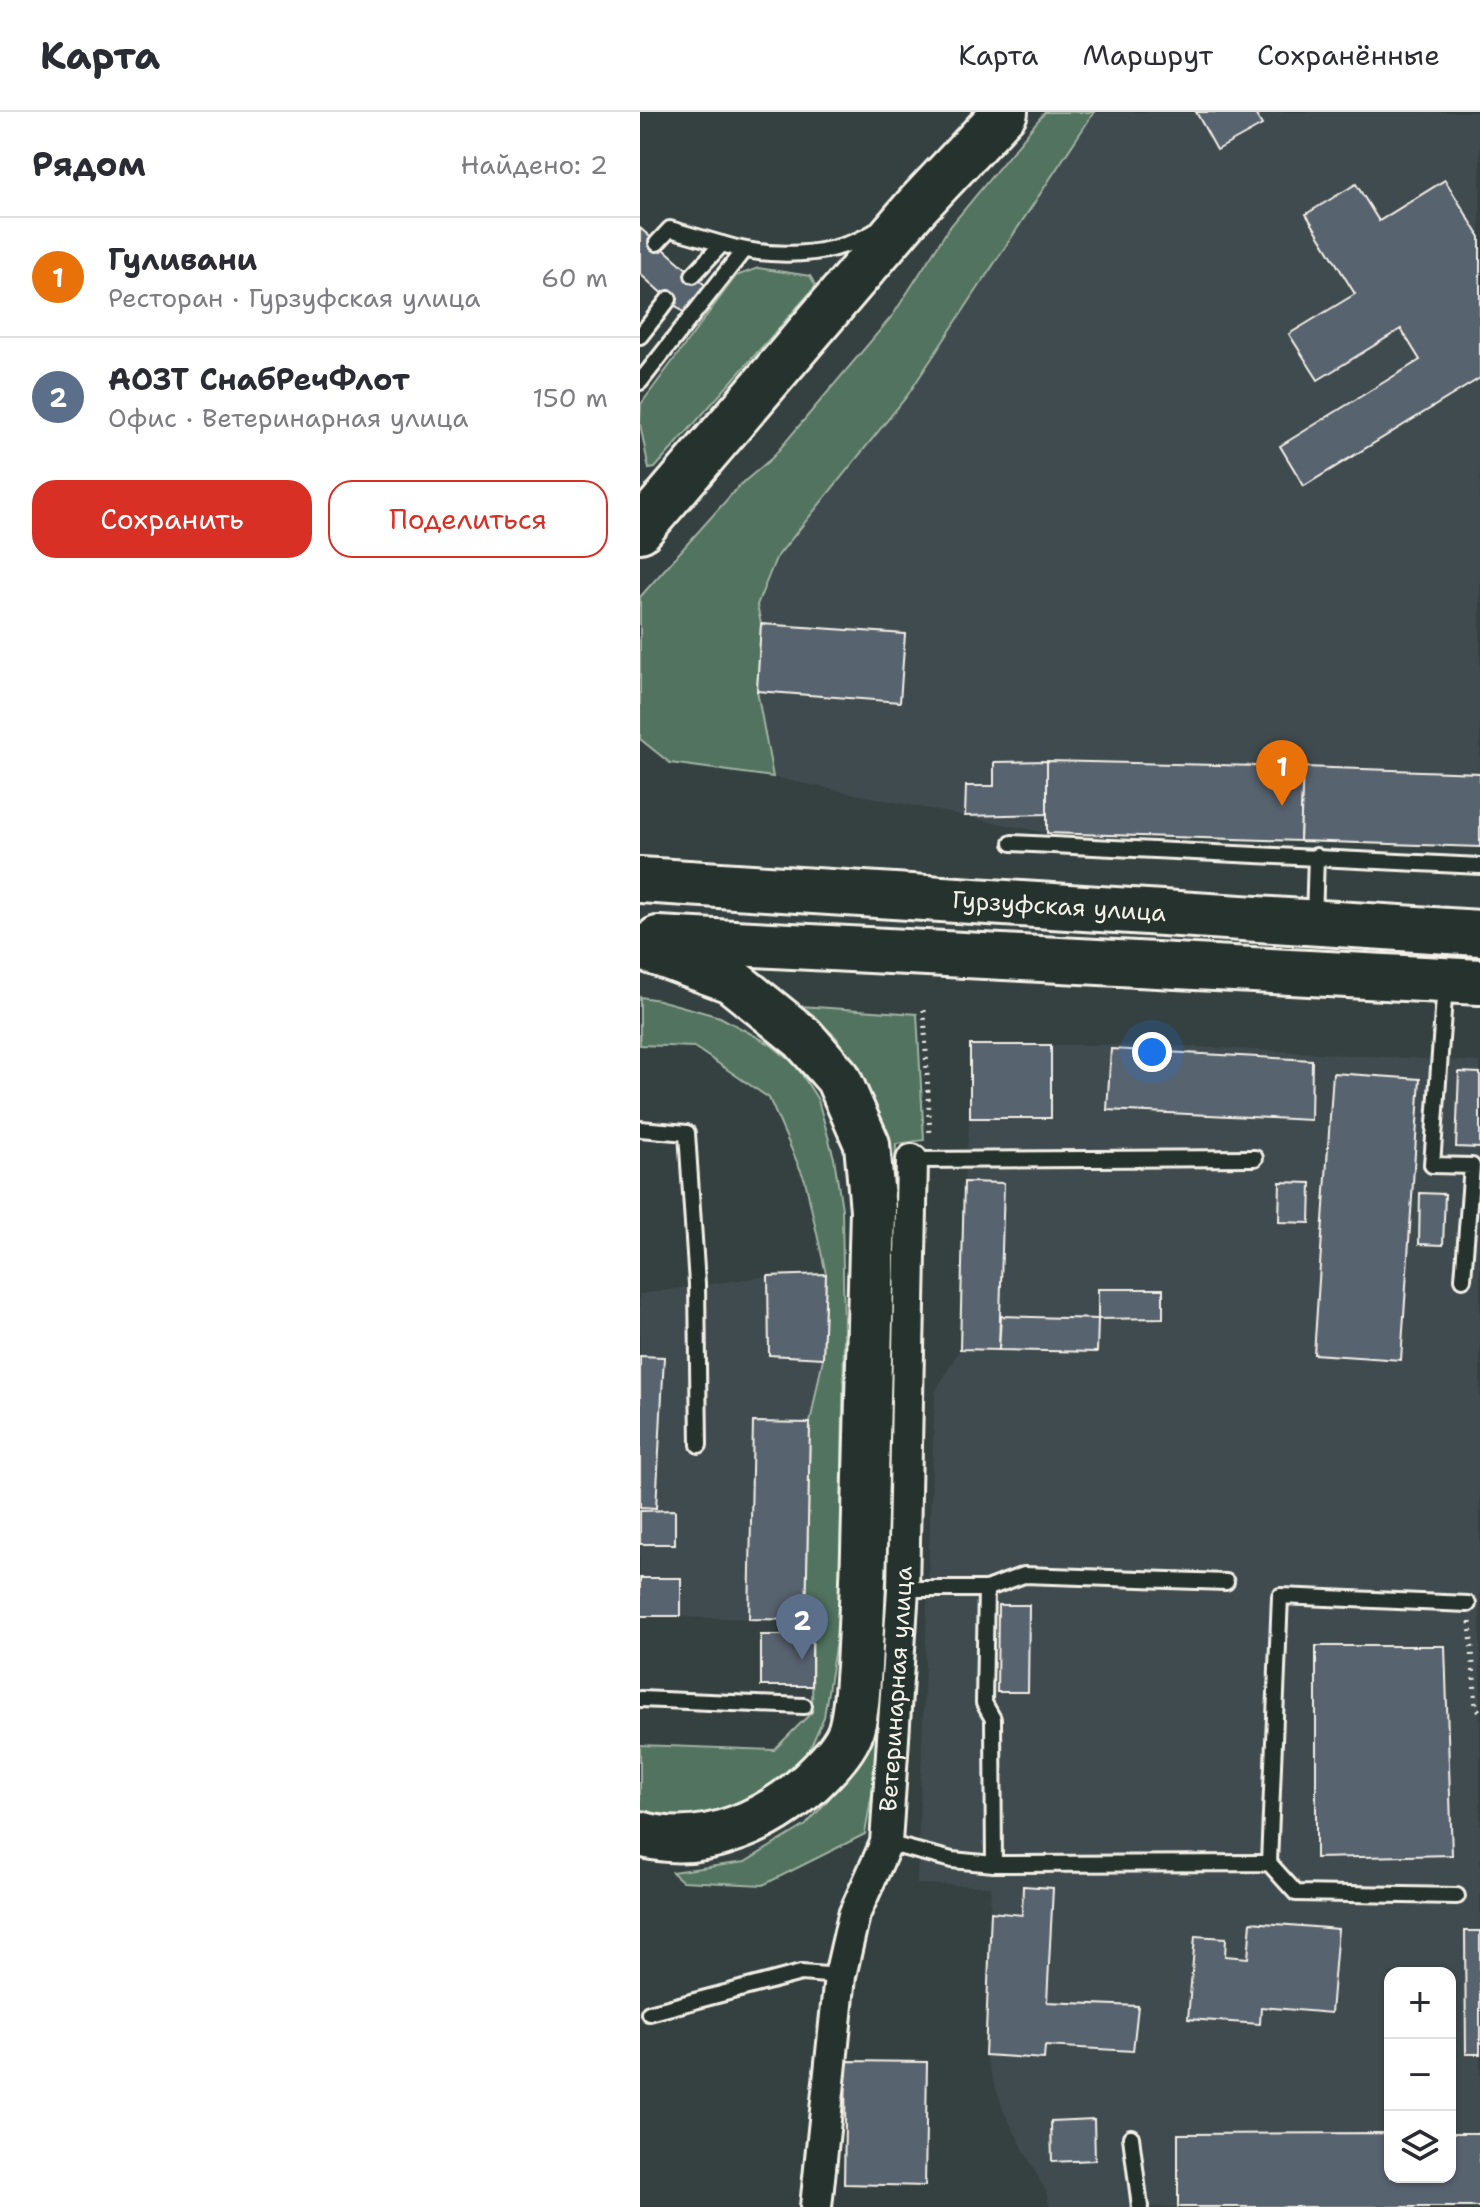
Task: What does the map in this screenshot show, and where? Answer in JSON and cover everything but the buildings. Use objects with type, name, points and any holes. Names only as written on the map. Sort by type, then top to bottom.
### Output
[{"type":"main road","points":[[951,172],[980,118],[980,112]]},
{"type":"main road","points":[[640,530],[916,207],[1005,112]]},
{"type":"main road","name":"Гурзуфская улица","points":[[640,880],[1314,925],[1480,933]]},
{"type":"main road","name":"Гурзуфская улица","points":[[640,938],[1463,981]]},
{"type":"main road","points":[[640,947],[731,980],[803,1038],[838,1078],[867,1144],[873,1210],[863,1609],[857,1700],[849,1735],[835,1758],[806,1788],[750,1823],[718,1835],[690,1839],[661,1840],[640,1834]]},
{"type":"street","name":"Ветеринарная улица","points":[[816,2207],[840,1976],[854,1915],[886,1843],[903,1589],[912,1160]]},
{"type":"lane","points":[[657,243],[670,229],[743,251],[815,253],[857,242],[916,207]]},
{"type":"lane","points":[[693,275],[722,244]]},
{"type":"lane","points":[[640,382],[743,251]]},
{"type":"lane","points":[[640,336],[669,299]]},
{"type":"lane","points":[[1012,843],[1480,866]]},
{"type":"lane","points":[[1314,925],[1316,856]]},
{"type":"lane","points":[[1463,981],[1432,1165],[1472,1166],[1463,1279]]},
{"type":"lane","points":[[640,1129],[687,1133],[697,1284],[699,1445]]},
{"type":"lane","points":[[912,1160],[1255,1158]]},
{"type":"lane","points":[[903,1589],[986,1589],[1024,1575],[1226,1582]]},
{"type":"lane","points":[[986,1589],[984,1703],[993,1719],[994,1864]]},
{"type":"lane","points":[[1457,1896],[1296,1893],[1269,1863],[1280,1596],[1468,1604]]},
{"type":"lane","points":[[640,1699],[804,1706]]},
{"type":"lane","points":[[886,1843],[952,1860],[994,1864],[1269,1863]]},
{"type":"lane","points":[[649,2013],[801,1973],[840,1976]]},
{"type":"lane","points":[[1131,2137],[1140,2207]]},
{"type":"path","points":[[924,1010],[930,1127]]},
{"type":"path","points":[[1468,1604],[1476,1707],[1480,1712]]},
{"type":"shaded area","points":[[1094,112],[1480,112],[1480,847],[1047,833],[773,777],[757,691],[761,624],[757,605],[776,558],[907,396]]},
{"type":"shaded area","points":[[970,1045],[1160,1045],[1480,1062],[1480,2207],[1050,2207],[1046,2192],[1004,2112],[985,2055],[991,1886],[917,1884],[935,1392],[960,1349],[964,1182],[970,1118]]},
{"type":"shaded area","points":[[826,1274],[823,1358],[810,1423],[806,1620],[640,1616],[640,1294],[768,1276]]},
{"type":"green space","points":[[1045,112],[1094,112],[907,396],[776,558],[757,605],[761,624],[757,691],[773,777],[670,763],[640,739],[640,597],[739,486],[772,458],[893,315],[949,228]]},
{"type":"green space","points":[[758,268],[810,276],[816,286],[655,468],[649,469],[640,424],[641,404],[736,276]]},
{"type":"green space","points":[[640,997],[720,1017],[770,1044],[796,1065],[818,1100],[834,1158],[842,1209],[844,1333],[840,1615],[824,1717],[807,1755],[770,1788],[735,1810],[712,1817],[640,1818],[640,1745],[774,1750],[812,1712],[813,1629],[806,1620],[810,1423],[823,1358],[826,1274],[805,1180],[769,1098],[694,1047],[640,1045]]},
{"type":"green space","points":[[800,1006],[917,1014],[924,1140],[896,1144],[886,1657],[878,1758],[865,1834],[763,1885],[682,1881],[672,1872],[745,1862],[806,1825],[855,1769],[873,1710],[862,1080],[836,1037]]},
{"type":"place","name":"Гуливани","points":[[1282,806]]},
{"type":"place","name":"АОЗТ СнабРечФлот","points":[[802,1660]]}]
